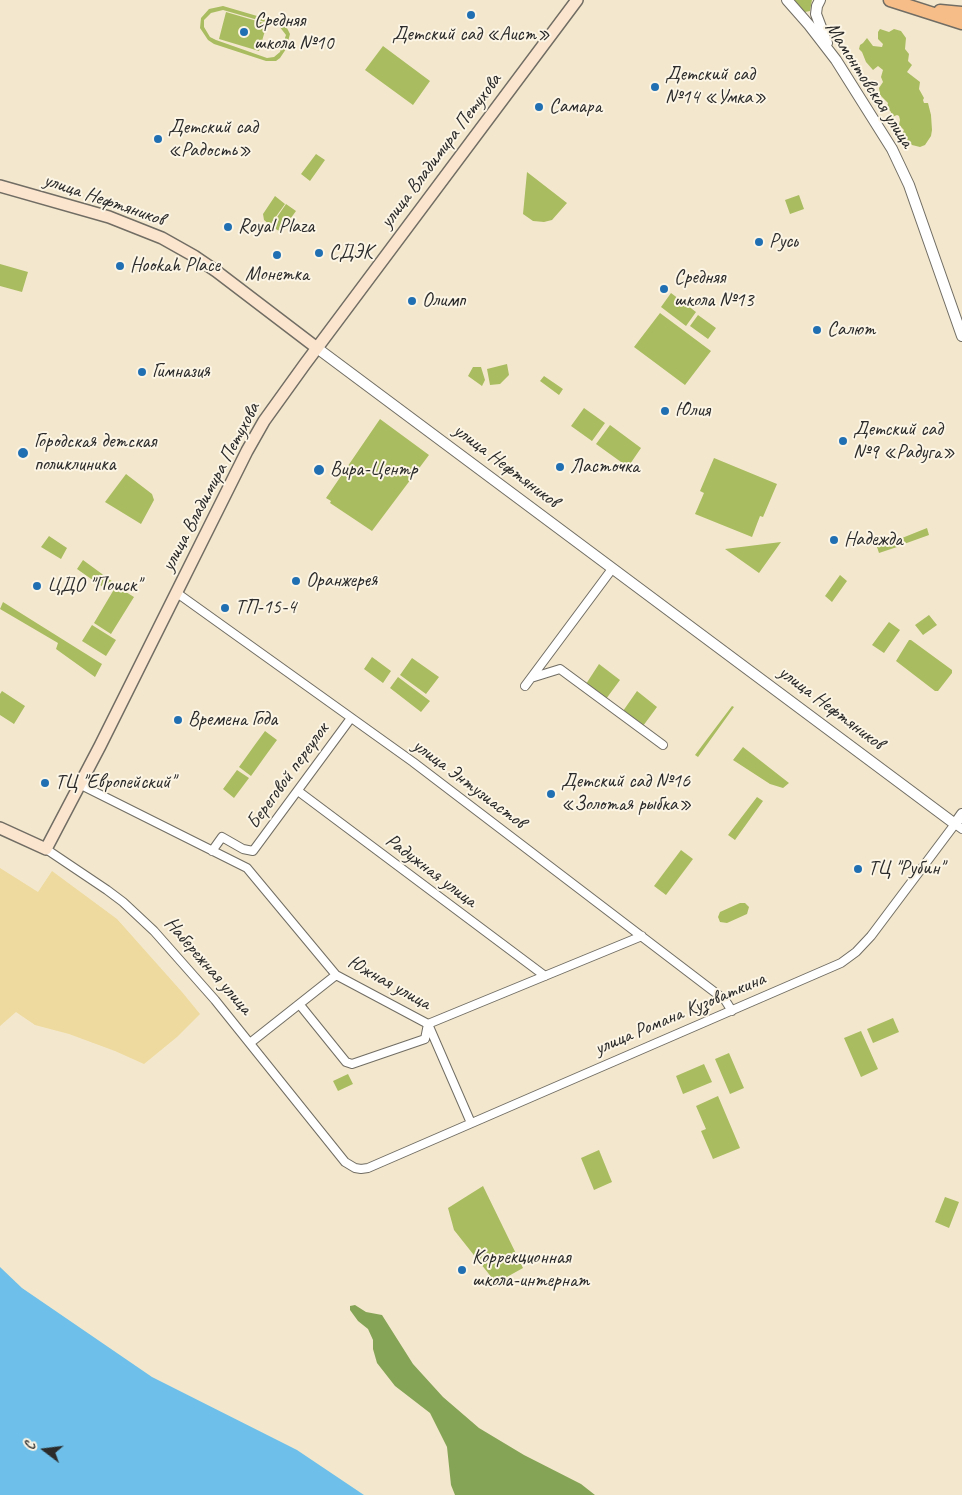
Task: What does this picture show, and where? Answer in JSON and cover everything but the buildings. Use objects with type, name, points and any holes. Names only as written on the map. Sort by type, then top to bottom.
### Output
[{"type":"main road","name":"улица Владимира Петухова","points":[[46,849],[257,433],[272,409],[577,0]]},
{"type":"main road","points":[[890,0],[962,23]]},
{"type":"main road","points":[[908,7],[962,13]]},
{"type":"main road","name":"улица Нефтяников","points":[[0,186],[109,217],[167,241],[216,271],[317,348]]},
{"type":"main road","name":"Набережная улица","points":[[0,828],[46,849]]},
{"type":"street","name":"Мамонтовская улица","points":[[787,0],[831,53],[877,122],[903,172],[962,336]]},
{"type":"street","points":[[820,0],[816,14],[831,53]]},
{"type":"street","name":"улица Нефтяников","points":[[317,348],[958,827]]},
{"type":"street","points":[[525,686],[612,568]]},
{"type":"street","name":"улица Энтузиастов","points":[[177,592],[413,762],[725,1000],[732,1011]]},
{"type":"street","points":[[531,678],[560,669],[663,744]]},
{"type":"street","name":"Береговой переулок","points":[[212,850],[222,837],[243,849],[253,851],[351,718]]},
{"type":"street","name":"Южная улица","points":[[80,785],[247,868],[336,975],[428,1024],[642,936]]},
{"type":"street","name":"Радужная улица","points":[[298,791],[545,976]]},
{"type":"street","name":"улица Романа Кузоваткина","points":[[354,1168],[368,1168],[834,967],[856,952],[871,936],[958,827],[962,814]]},
{"type":"street","name":"Набережная улица","points":[[46,849],[90,877],[139,916],[193,974],[345,1162],[354,1168]]},
{"type":"street","points":[[250,1043],[336,975]]},
{"type":"street","points":[[300,1005],[346,1062],[352,1064],[425,1039],[428,1024]]},
{"type":"street","points":[[428,1024],[471,1124]]},
{"type":"green space","points":[[794,0],[812,0],[810,11],[805,12]]},
{"type":"green space","points":[[223,6],[281,23],[290,34],[286,49],[276,61],[266,61],[214,44],[208,40],[200,28],[201,18],[209,9]],"holes":[[[223,10],[279,26],[286,35],[280,52],[274,57],[267,58],[210,37],[204,27],[204,20],[211,13]]]},
{"type":"green space","points":[[226,12],[267,24],[259,51],[219,39]]},
{"type":"green space","points":[[880,29],[889,32],[894,29],[901,31],[906,38],[905,49],[909,54],[908,61],[912,65],[907,72],[920,82],[919,89],[924,98],[924,103],[928,103],[931,115],[931,136],[925,145],[920,147],[912,145],[902,135],[904,130],[899,125],[899,116],[892,117],[887,107],[888,103],[880,95],[879,88],[883,82],[881,77],[883,70],[878,66],[873,70],[859,49],[860,45],[867,38],[873,46],[882,47],[883,44],[878,39]]},
{"type":"green space","points":[[383,46],[430,81],[413,105],[365,70]]},
{"type":"green space","points":[[316,154],[325,160],[310,181],[301,174]]},
{"type":"green space","points":[[527,172],[567,203],[552,220],[544,222],[533,221],[523,214]]},
{"type":"green space","points":[[799,195],[804,209],[790,214],[785,200]]},
{"type":"green space","points":[[275,196],[285,204],[270,225],[264,220],[263,214]]},
{"type":"green space","points":[[286,204],[296,211],[283,229],[279,231],[271,226]]},
{"type":"green space","points":[[0,264],[28,272],[22,292],[0,286]]},
{"type":"green space","points":[[671,293],[696,312],[686,326],[661,307]]},
{"type":"green space","points":[[660,313],[711,351],[685,385],[634,347]]},
{"type":"green space","points":[[698,315],[716,328],[708,339],[690,326]]},
{"type":"green space","points":[[507,364],[509,375],[500,384],[490,385],[487,369]]},
{"type":"green space","points":[[473,367],[481,367],[485,380],[482,386],[468,376]]},
{"type":"green space","points":[[544,376],[563,389],[559,395],[540,381]]},
{"type":"green space","points":[[584,408],[605,423],[592,441],[571,426]]},
{"type":"green space","points":[[380,419],[429,455],[372,531],[330,503],[331,501],[326,498]]},
{"type":"green space","points":[[610,425],[641,448],[628,467],[596,444]]},
{"type":"green space","points":[[714,458],[777,484],[763,517],[760,516],[752,537],[695,514],[704,493],[700,491]]},
{"type":"green space","points":[[126,474],[152,494],[154,500],[141,524],[105,502]]},
{"type":"green space","points":[[927,528],[929,535],[904,544],[902,538]]},
{"type":"green space","points":[[49,536],[67,548],[61,559],[41,547]]},
{"type":"green space","points":[[894,541],[897,547],[879,553],[877,547]]},
{"type":"green space","points":[[781,542],[759,573],[725,549]]},
{"type":"green space","points":[[83,560],[113,582],[107,590],[77,569]]},
{"type":"green space","points":[[840,575],[847,581],[832,602],[825,596]]},
{"type":"green space","points":[[116,586],[134,597],[111,634],[94,623]]},
{"type":"green space","points":[[3,602],[102,664],[95,677],[56,649],[58,643],[0,609]]},
{"type":"green space","points":[[929,615],[937,625],[923,635],[915,625]]},
{"type":"green space","points":[[889,622],[900,630],[884,653],[872,645]]},
{"type":"green space","points":[[92,625],[116,640],[106,656],[82,641]]},
{"type":"green space","points":[[909,640],[952,670],[952,673],[938,691],[935,691],[896,661]]},
{"type":"green space","points":[[372,657],[391,671],[383,683],[364,669]]},
{"type":"green space","points":[[412,658],[439,677],[426,694],[400,675]]},
{"type":"green space","points":[[599,664],[620,680],[606,699],[586,684]]},
{"type":"green space","points":[[398,677],[430,701],[421,712],[390,688]]},
{"type":"green space","points":[[2,691],[25,706],[14,724],[0,715],[0,694]]},
{"type":"green space","points":[[637,691],[657,707],[643,726],[623,711]]},
{"type":"green space","points":[[732,706],[734,707],[698,757],[695,755]]},
{"type":"green space","points":[[265,731],[277,740],[266,755],[254,746]]},
{"type":"green space","points":[[254,746],[266,755],[251,776],[239,767]]},
{"type":"green space","points":[[743,747],[789,783],[783,788],[770,784],[733,760]]},
{"type":"green space","points":[[237,770],[249,778],[234,798],[223,789]]},
{"type":"green space","points":[[757,797],[763,801],[735,840],[728,835]]},
{"type":"green space","points":[[681,850],[693,859],[666,895],[654,886]]},
{"type":"green space","points":[[740,903],[745,903],[749,907],[747,914],[727,923],[720,922],[718,917],[720,912]]},
{"type":"green space","points":[[893,1018],[899,1032],[873,1043],[867,1029]]},
{"type":"green space","points":[[861,1031],[878,1069],[861,1077],[844,1038]]},
{"type":"green space","points":[[729,1053],[744,1088],[730,1094],[715,1059]]},
{"type":"green space","points":[[704,1064],[712,1082],[683,1094],[676,1076]]},
{"type":"green space","points":[[348,1074],[353,1084],[338,1091],[333,1081]]},
{"type":"green space","points":[[718,1096],[740,1148],[713,1159],[701,1131],[706,1129],[696,1106]]},
{"type":"green space","points":[[599,1150],[612,1182],[594,1190],[581,1158]]},
{"type":"green space","points":[[483,1186],[523,1268],[496,1283],[454,1230],[448,1208]]},
{"type":"green space","points":[[945,1197],[959,1202],[949,1228],[935,1222]]},
{"type":"green space","points":[[355,1305],[366,1312],[382,1315],[413,1364],[443,1397],[479,1428],[524,1455],[581,1484],[595,1495],[455,1495],[451,1485],[447,1447],[430,1413],[395,1386],[377,1363],[373,1349],[373,1340],[368,1329],[358,1321],[350,1310],[350,1306]]},
{"type":"sand","points":[[0,868],[38,892],[52,871],[117,919],[200,1014],[177,1037],[144,1064],[69,1034],[35,1025],[16,1012],[0,1026]]},
{"type":"water","points":[[0,1267],[22,1288],[152,1377],[297,1450],[364,1495],[0,1495]]},
{"type":"place","name":"Детский сад «Аист»","points":[[471,15]]},
{"type":"place","name":"Средняя школа №10","points":[[244,32]]},
{"type":"place","name":"Детский сад №14 «Умка»","points":[[655,87]]},
{"type":"place","name":"Самара","points":[[539,107]]},
{"type":"place","name":"Детский сад «Радость»","points":[[158,139]]},
{"type":"place","name":"Royal Plaza","points":[[228,227]]},
{"type":"place","name":"Русь","points":[[759,242]]},
{"type":"place","name":"СДЭК","points":[[319,253]]},
{"type":"place","name":"Монетка","points":[[277,255]]},
{"type":"place","name":"Hookah Place","points":[[120,266]]},
{"type":"place","name":"Средняя школа №13","points":[[664,289]]},
{"type":"place","name":"Олимп","points":[[412,301]]},
{"type":"place","name":"Салют","points":[[817,330]]},
{"type":"place","name":"Гимназия","points":[[142,372]]},
{"type":"place","name":"Юлия","points":[[665,411]]},
{"type":"place","name":"Детский сад №9 «Радуга»","points":[[843,441]]},
{"type":"place","name":"Городская детская поликлиника","points":[[23,453]]},
{"type":"place","name":"Ласточка","points":[[560,467]]},
{"type":"place","name":"Вира-Центр","points":[[319,470]]},
{"type":"place","name":"Надежда","points":[[834,540]]},
{"type":"place","name":"Оранжерея","points":[[296,581]]},
{"type":"place","name":"ЦДО \"Поиск\"","points":[[37,586]]},
{"type":"place","name":"ТП-15-4","points":[[225,608]]},
{"type":"place","name":"Времена Года","points":[[178,720]]},
{"type":"place","name":"ТЦ \"Европейский\"","points":[[45,783]]},
{"type":"place","name":"Детский сад №16 «Золотая рыбка»","points":[[551,794]]},
{"type":"place","name":"ТЦ \"Рубин\"","points":[[858,869]]},
{"type":"place","name":"Коррекционная школа-интернат","points":[[462,1270]]}]
